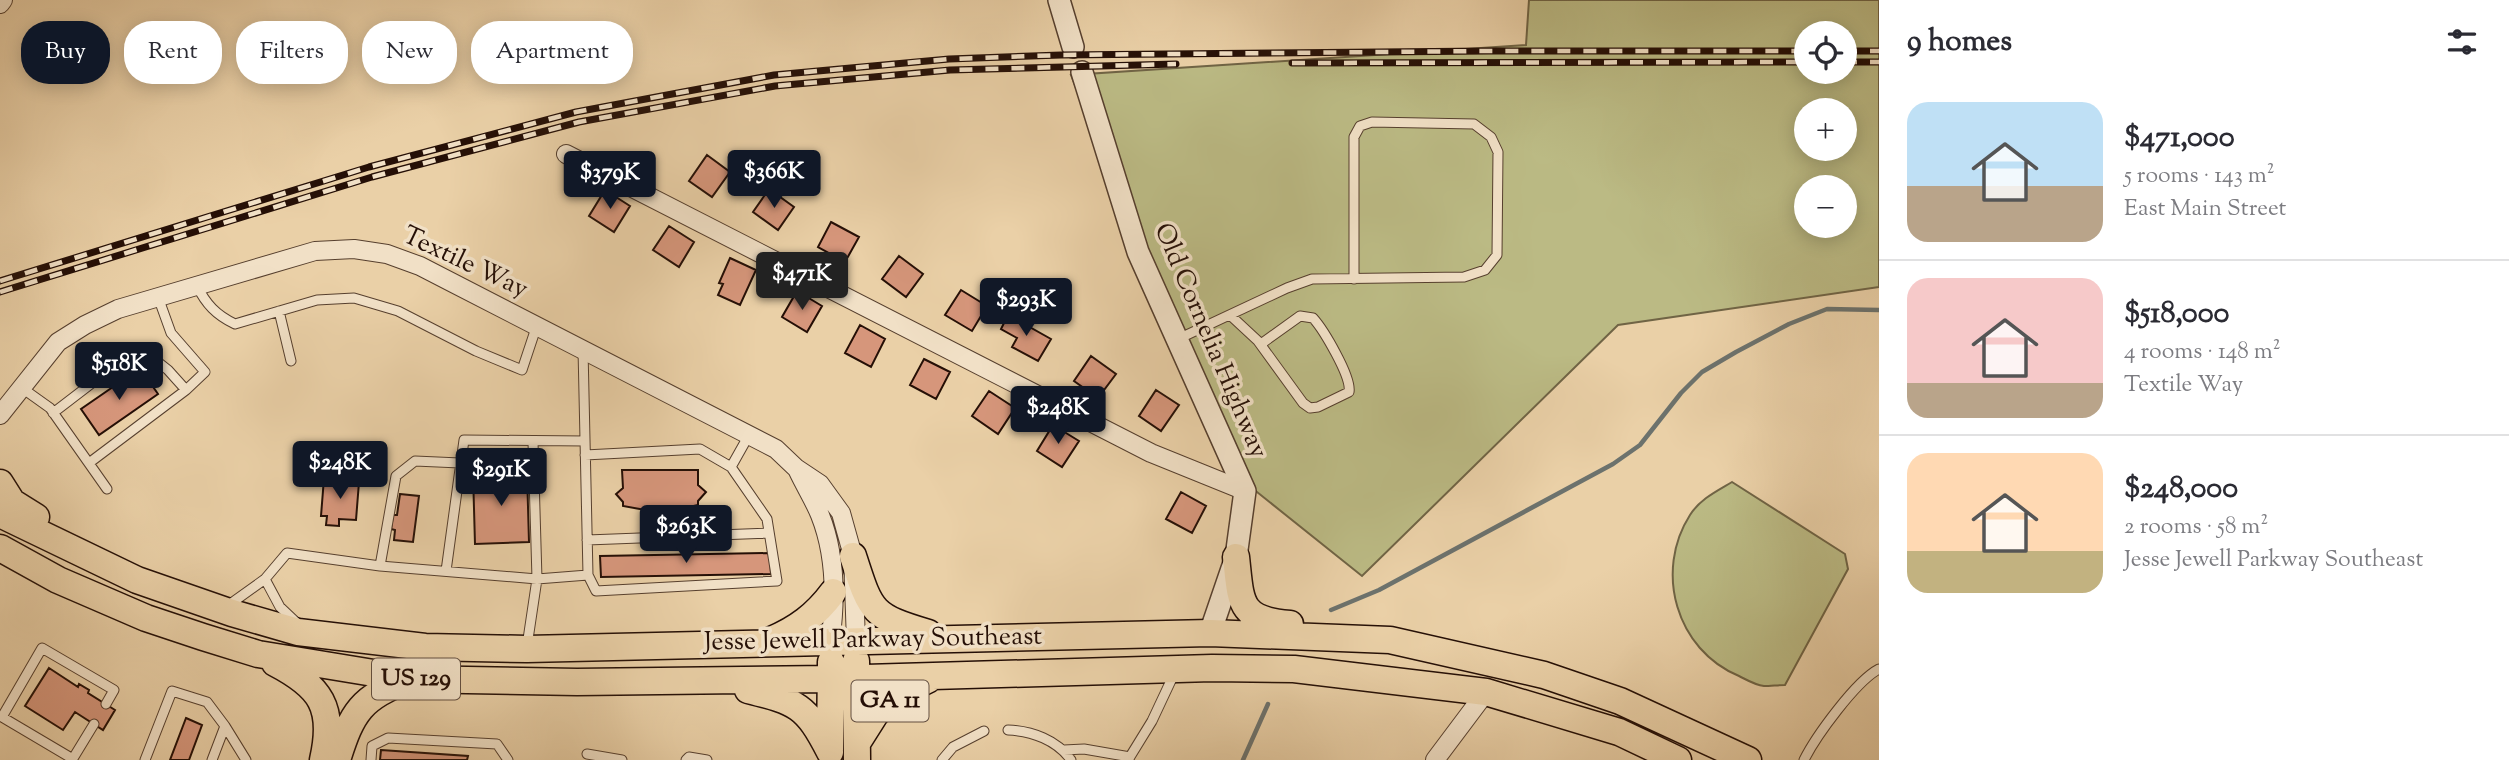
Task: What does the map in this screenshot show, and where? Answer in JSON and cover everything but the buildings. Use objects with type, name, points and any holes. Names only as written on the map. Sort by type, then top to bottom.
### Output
[{"type":"main road","points":[[0,482],[12,502],[38,519],[51,538]]},
{"type":"main road","name":"Jesse Jewell Parkway Southeast","points":[[0,514],[137,580],[221,610],[298,632],[425,647],[527,649],[1210,633],[1390,640],[1544,675],[1620,701],[1748,760]]},
{"type":"main road","name":"Jesse Jewell Parkway Southeast","points":[[0,548],[58,580],[146,618],[258,654],[410,679],[479,682],[705,680],[1176,669],[1294,670],[1486,692],[1619,732],[1678,760]]},
{"type":"main road","points":[[853,556],[867,600],[886,619],[947,638]]},
{"type":"main road","points":[[1236,557],[1239,594],[1257,619],[1320,626],[1341,638]]},
{"type":"main road","points":[[766,642],[793,630],[820,610],[833,592]]},
{"type":"main road","points":[[856,642],[844,678],[857,752]]},
{"type":"main road","name":"GA 11","points":[[830,643],[844,678],[830,756]]},
{"type":"main road","points":[[258,654],[299,675],[314,688],[322,702],[328,723],[323,760]]},
{"type":"main road","name":"GA 11","points":[[857,752],[876,713],[899,694],[937,675]]},
{"type":"main road","points":[[337,760],[351,721],[359,708],[389,687],[410,679]]},
{"type":"main road","name":"US 129","points":[[705,680],[780,697],[797,705],[816,724],[830,756]]},
{"type":"street","points":[[1059,0],[1073,47]]},
{"type":"street","name":"Old Cornelia Highway","points":[[1082,72],[1138,252],[1245,491],[1236,557],[1210,633]]},
{"type":"street","points":[[566,154],[1151,453],[1245,491]]},
{"type":"street","name":"Textile Way","points":[[0,415],[58,342],[118,309],[315,251],[354,249],[387,254],[420,266],[776,449],[796,468],[820,484],[841,513],[853,556],[856,642]]},
{"type":"street","name":"Textile Way","points":[[796,468],[820,515],[833,561],[830,643]]},
{"type":"street","points":[[1435,760],[1486,692]]},
{"type":"lane","points":[[1177,340],[1312,279],[1354,279],[1464,277],[1485,270],[1497,256],[1498,152],[1491,137],[1474,124],[1372,122],[1360,127],[1354,137],[1354,279]]},
{"type":"lane","points":[[197,286],[202,297],[218,316],[234,324],[317,300],[354,299],[398,311],[476,351],[522,369],[537,325]]},
{"type":"lane","points":[[89,463],[186,390],[205,372],[171,333],[158,297]]},
{"type":"lane","points":[[279,311],[292,361]]},
{"type":"lane","points":[[1230,315],[1261,344],[1303,403],[1310,408],[1318,407],[1349,392],[1349,380],[1321,326],[1313,317],[1300,316],[1261,344]]},
{"type":"lane","points":[[583,349],[585,455],[588,575],[596,591],[777,581],[767,519],[731,467],[700,449],[585,455]]},
{"type":"lane","points":[[53,413],[126,357],[144,352],[168,370],[186,390]]},
{"type":"lane","points":[[22,388],[53,413],[107,489]]},
{"type":"lane","points":[[731,467],[749,435]]},
{"type":"lane","points":[[446,571],[464,440],[585,441]]},
{"type":"lane","points":[[527,649],[537,579],[533,442]]},
{"type":"lane","points":[[380,566],[396,476],[415,461],[460,463]]},
{"type":"lane","points":[[587,540],[769,533]]},
{"type":"lane","points":[[221,610],[265,579],[287,554],[380,566],[537,579],[588,575]]},
{"type":"lane","points":[[265,579],[280,607],[307,632]]},
{"type":"lane","points":[[94,724],[72,759],[2,717],[42,648],[114,690],[106,704]]},
{"type":"lane","points":[[1064,750],[1084,749],[1129,759],[1152,721],[1176,669]]},
{"type":"lane","points":[[1804,760],[1812,744],[1832,719],[1870,674],[1879,669]]},
{"type":"lane","points":[[145,760],[172,691],[207,702],[246,760]]},
{"type":"lane","points":[[212,760],[225,726]]},
{"type":"lane","points":[[1008,730],[1029,731],[1064,750],[1071,760]]},
{"type":"lane","points":[[942,760],[953,747],[984,731]]},
{"type":"lane","points":[[371,760],[372,746],[388,738],[497,744],[508,760]]},
{"type":"lane","points":[[587,754],[622,760]]},
{"type":"lane","points":[[686,760],[689,757],[707,760]]},
{"type":"shaded area","points":[[1529,0],[1879,0],[1879,287],[1618,325],[1362,576],[1222,464],[1071,75],[1526,45]]},
{"type":"shaded area","points":[[1732,482],[1845,554],[1848,569],[1785,685],[1757,685],[1717,664],[1700,648],[1686,628],[1677,607],[1673,584],[1679,537],[1699,504]]},
{"type":"waterway","points":[[1331,610],[1379,590],[1613,464],[1640,445],[1681,393],[1702,372],[1736,352],[1789,324],[1827,309],[1879,310]]},
{"type":"waterway","points":[[1243,760],[1268,704]]},
{"type":"railway","points":[[0,281],[369,167],[576,112],[774,75],[949,59],[1061,55],[1794,51]]},
{"type":"railway","points":[[1857,51],[1879,51]]},
{"type":"railway","points":[[1292,63],[1794,62]]},
{"type":"railway","points":[[1857,62],[1879,62]]},
{"type":"railway","points":[[0,292],[372,177],[579,122],[775,86],[950,70],[1176,64]]}]
